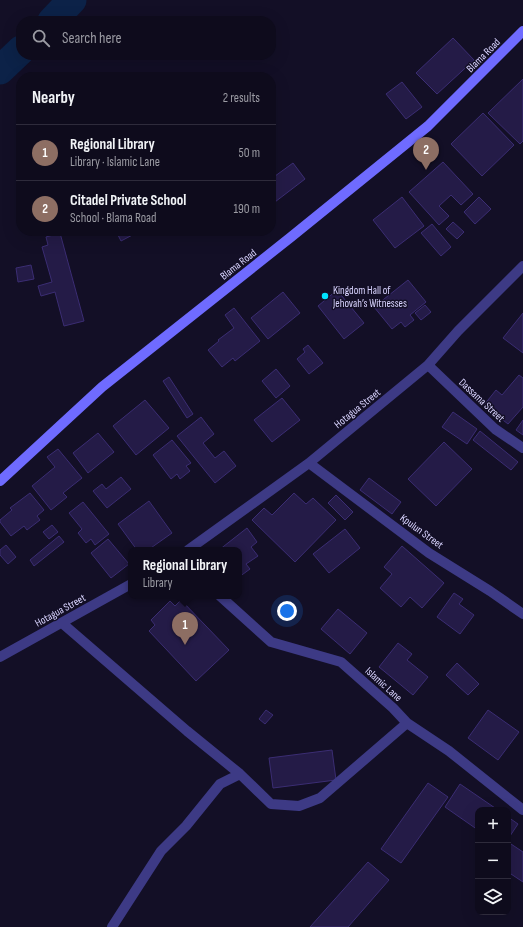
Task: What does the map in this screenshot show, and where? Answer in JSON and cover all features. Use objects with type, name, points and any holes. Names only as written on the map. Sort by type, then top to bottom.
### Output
[{"type":"street","name":"Blama Road","points":[[0,481],[102,387],[291,238],[428,126],[523,31]]},
{"type":"street","name":"Hotagua Street","points":[[192,547],[309,463],[428,365],[458,331],[523,266]]},
{"type":"street","name":"Dassama Street","points":[[428,365],[495,429],[523,448]]},
{"type":"street","name":"Kpulun Street","points":[[309,463],[429,553],[490,591],[523,614]]},
{"type":"street","name":"Hotagua Street","points":[[0,657],[128,586]]},
{"type":"street","name":"Islamic Lane","points":[[223,599],[270,642],[341,662],[393,708],[407,723],[449,751],[523,810]]},
{"type":"street","points":[[62,623],[240,774],[271,804],[299,806],[320,798],[407,723]]},
{"type":"street","points":[[112,927],[161,851],[186,826],[220,784],[240,774]]},
{"type":"building","points":[[453,38],[474,60],[437,94],[416,73]]},
{"type":"building","points":[[523,79],[523,141],[520,144],[488,113]]},
{"type":"building","points":[[402,82],[422,107],[406,119],[386,94]]},
{"type":"building","points":[[483,113],[514,145],[482,176],[451,144]]},
{"type":"building","points":[[443,162],[473,194],[461,205],[451,195],[439,206],[449,216],[439,225],[409,192]]},
{"type":"building","points":[[293,163],[305,179],[276,201],[276,175]]},
{"type":"building","points":[[402,197],[424,226],[395,248],[373,220]]},
{"type":"building","points":[[479,197],[491,209],[475,224],[464,212]]},
{"type":"building","points":[[453,222],[464,232],[457,239],[446,229]]},
{"type":"building","points":[[432,224],[451,247],[441,256],[421,233]]},
{"type":"building","points":[[61,236],[84,321],[64,326],[55,292],[41,296],[38,286],[52,282],[42,247],[48,245],[46,237]]},
{"type":"building","points":[[118,236],[130,236],[121,241]]},
{"type":"building","points":[[31,265],[34,279],[18,282],[16,268]]},
{"type":"building","points":[[408,280],[426,302],[410,315],[414,320],[405,327],[401,322],[392,329],[374,307]]},
{"type":"building","points":[[337,290],[364,323],[344,339],[318,306]]},
{"type":"building","points":[[283,292],[300,313],[268,339],[251,318]]},
{"type":"building","points":[[425,305],[431,312],[421,320],[415,313]]},
{"type":"building","points":[[234,308],[260,341],[235,361],[233,358],[222,367],[208,350],[234,328],[225,315]]},
{"type":"building","points":[[523,313],[523,353],[503,338]]},
{"type":"building","points":[[308,345],[323,363],[309,374],[297,359],[305,352],[303,349]]},
{"type":"building","points":[[276,369],[290,386],[276,398],[262,381]]},
{"type":"building","points":[[519,375],[523,378],[523,407],[508,424],[484,405],[496,390],[502,395]]},
{"type":"building","points":[[169,377],[193,414],[187,418],[163,381]]},
{"type":"building","points":[[282,398],[300,420],[272,442],[254,420]]},
{"type":"building","points":[[145,400],[169,428],[136,455],[113,426]]},
{"type":"building","points":[[453,412],[477,429],[467,444],[442,427]]},
{"type":"building","points":[[201,417],[214,434],[203,443],[215,458],[224,451],[236,466],[215,483],[177,436]]},
{"type":"building","points":[[523,420],[523,435],[516,430]]},
{"type":"building","points":[[480,431],[518,462],[511,470],[473,440]]},
{"type":"building","points":[[98,433],[114,452],[88,473],[73,453]]},
{"type":"building","points":[[172,440],[191,463],[186,466],[190,471],[180,479],[177,474],[171,479],[153,455]]},
{"type":"building","points":[[444,442],[472,469],[436,506],[408,479]]},
{"type":"building","points":[[58,449],[82,478],[63,493],[67,497],[51,510],[32,486],[55,467],[47,457]]},
{"type":"building","points":[[121,477],[131,489],[107,508],[93,491],[102,484],[106,489]]},
{"type":"building","points":[[369,478],[401,502],[392,514],[360,490]]},
{"type":"building","points":[[30,493],[44,510],[37,516],[40,520],[27,530],[24,526],[11,536],[0,520],[12,510],[10,508]]},
{"type":"building","points":[[294,493],[306,504],[313,498],[336,520],[295,562],[252,520],[264,508],[272,515]]},
{"type":"building","points":[[336,495],[353,512],[345,520],[328,503]]},
{"type":"building","points":[[149,501],[172,533],[152,547],[135,547],[118,524]]},
{"type":"building","points":[[83,502],[109,534],[95,545],[91,539],[86,543],[78,533],[82,529],[69,513]]},
{"type":"building","points":[[52,525],[58,532],[49,539],[43,532]]},
{"type":"building","points":[[247,528],[257,542],[251,547],[258,556],[246,564],[250,569],[242,575],[242,547],[223,547]]},
{"type":"building","points":[[345,529],[360,548],[329,573],[313,554]]},
{"type":"building","points":[[59,536],[64,542],[34,566],[30,560]]},
{"type":"building","points":[[108,539],[128,563],[128,565],[111,578],[91,553]]},
{"type":"building","points":[[6,545],[16,557],[8,564],[0,555],[0,550]]},
{"type":"building","points":[[402,546],[444,583],[422,608],[410,597],[401,607],[380,588],[392,574],[384,567]]},
{"type":"building","points":[[454,593],[463,599],[459,604],[474,615],[460,634],[437,617]]},
{"type":"building","points":[[181,600],[229,650],[196,681],[149,631],[155,625],[151,620],[170,601],[175,606]]},
{"type":"building","points":[[338,609],[367,633],[350,654],[321,629]]},
{"type":"building","points":[[398,643],[412,654],[407,660],[428,677],[413,695],[379,667]]},
{"type":"building","points":[[457,663],[479,684],[468,695],[446,675]]},
{"type":"building","points":[[266,710],[273,715],[265,724],[259,719]]},
{"type":"building","points":[[488,710],[519,732],[498,760],[468,738]]},
{"type":"building","points":[[332,750],[336,780],[273,788],[269,758]]},
{"type":"building","points":[[428,783],[448,797],[401,863],[381,849]]},
{"type":"building","points":[[460,784],[494,807],[475,807],[475,828],[445,807]]},
{"type":"building","points":[[511,819],[518,824],[511,834]]},
{"type":"building","points":[[511,844],[523,852],[523,882],[511,874]]},
{"type":"building","points":[[368,862],[389,880],[348,927],[310,927]]},
{"type":"waterway","points":[[57,16],[72,0]]},
{"type":"waterway","points":[[0,70],[16,55]]},
{"type":"place","name":"Citadel Private School","points":[[426,170]]},
{"type":"place","name":"Kingdom Hall of Jehovah’s Witnesses","points":[[325,296]]},
{"type":"place","name":"Regional Library","points":[[185,645]]}]
